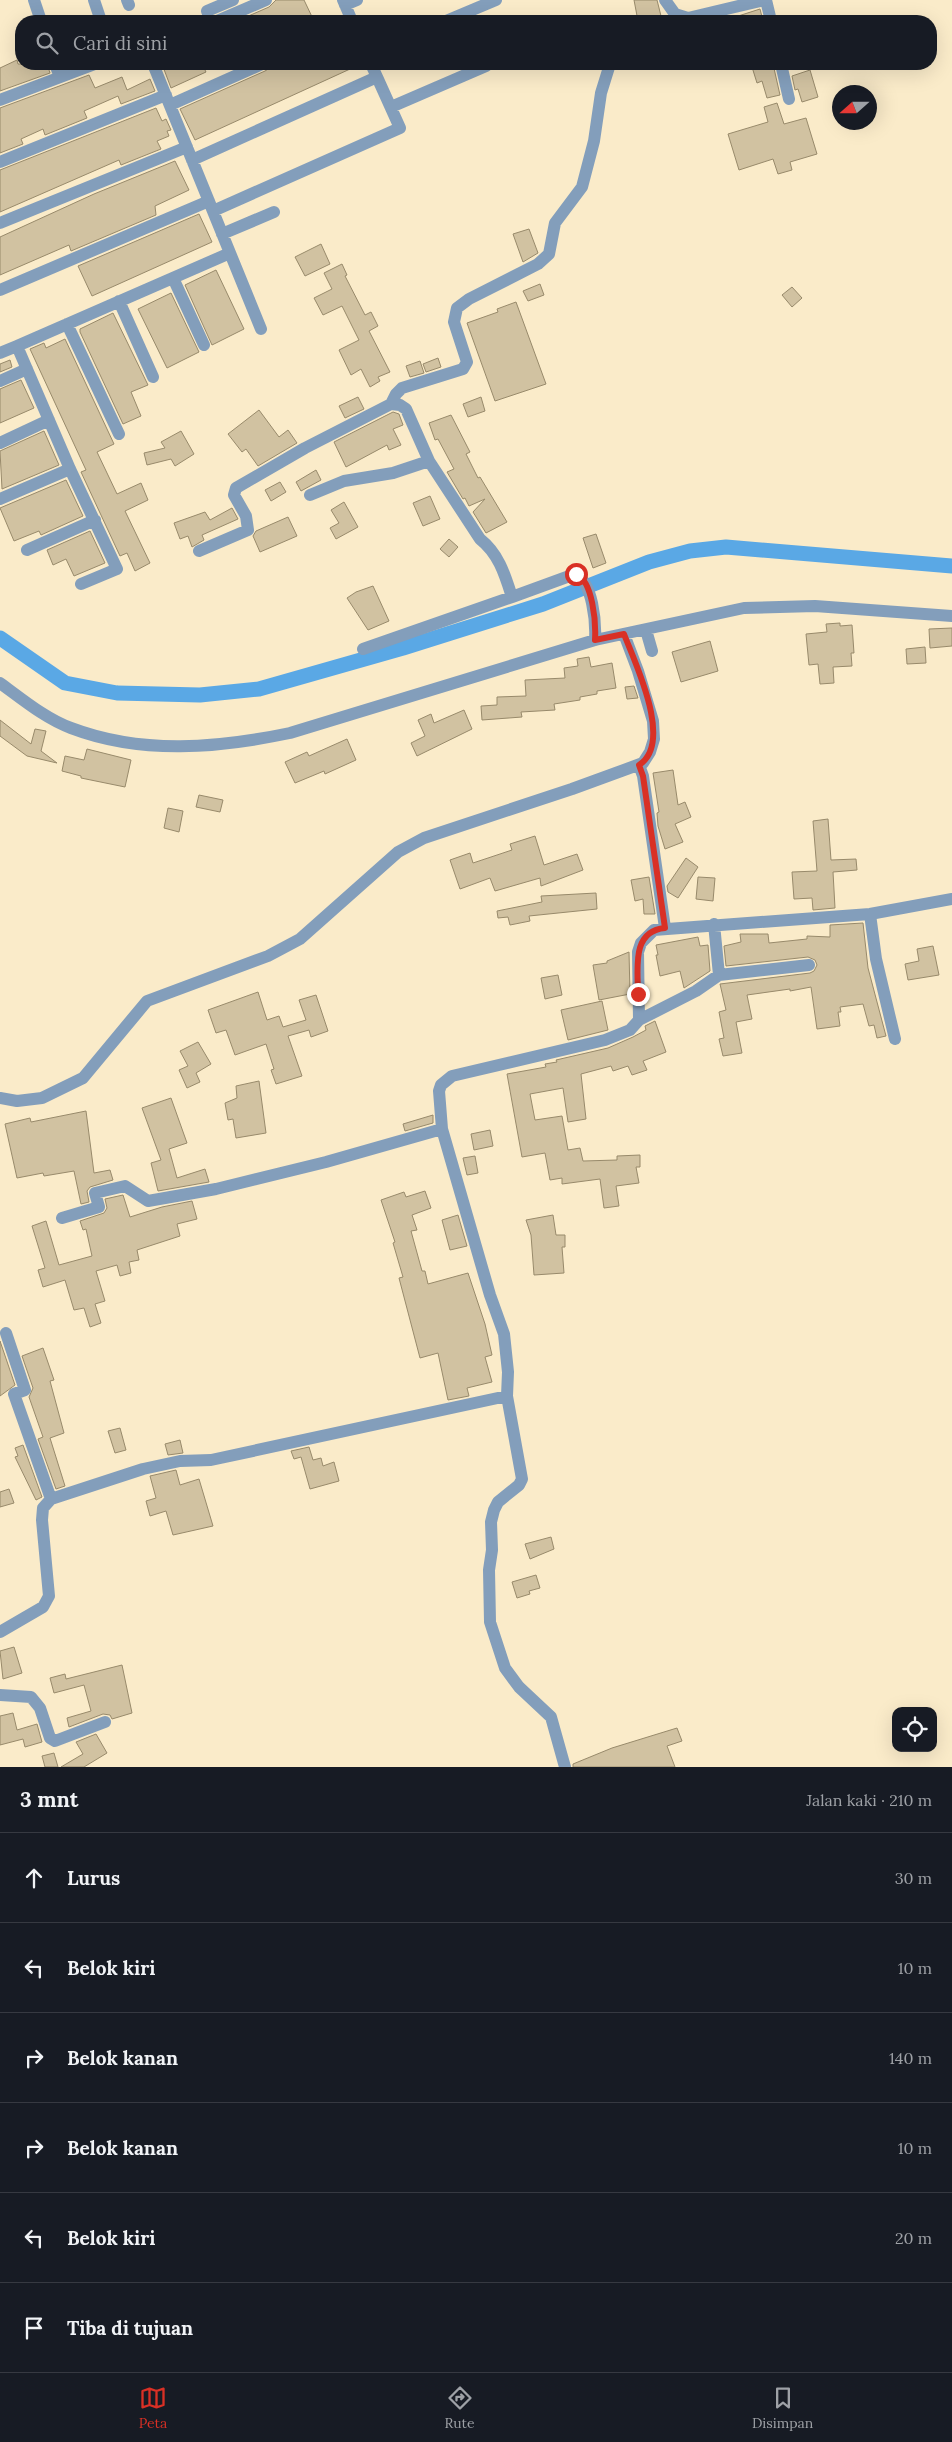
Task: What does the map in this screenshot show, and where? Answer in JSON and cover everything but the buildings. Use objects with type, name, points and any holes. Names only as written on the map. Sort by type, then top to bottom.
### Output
[{"type":"street","points":[[34,0],[39,15]]},
{"type":"street","points":[[94,0],[99,15]]},
{"type":"street","points":[[209,15],[207,11],[233,0]]},
{"type":"street","points":[[231,15],[266,0]]},
{"type":"street","points":[[349,15],[344,3],[357,0]]},
{"type":"street","points":[[460,15],[496,0]]},
{"type":"street","points":[[665,0],[676,15]]},
{"type":"street","points":[[699,15],[765,0],[769,15]]},
{"type":"street","points":[[57,70],[60,77]]},
{"type":"street","points":[[0,100],[78,70]]},
{"type":"street","points":[[156,70],[261,329]]},
{"type":"street","points":[[0,162],[246,70]]},
{"type":"street","points":[[0,290],[400,128],[374,70]]},
{"type":"street","points":[[391,108],[477,70]]},
{"type":"street","points":[[391,404],[396,394],[402,388],[463,369],[467,362],[454,322],[457,308],[469,299],[538,264],[548,254],[555,223],[582,187],[594,140],[601,93],[608,70]]},
{"type":"street","points":[[782,70],[789,99]]},
{"type":"street","points":[[192,160],[377,77]]},
{"type":"street","points":[[0,223],[187,147]]},
{"type":"street","points":[[222,234],[274,212]]},
{"type":"street","points":[[0,353],[230,253]]},
{"type":"street","points":[[172,278],[204,345]]},
{"type":"street","points":[[120,301],[153,377]]},
{"type":"street","points":[[67,324],[119,434]]},
{"type":"street","points":[[17,346],[70,469],[117,569],[80,584]]},
{"type":"street","points":[[0,381],[27,369]]},
{"type":"street","points":[[199,551],[248,530],[246,516],[234,494],[236,488],[305,448],[391,404],[400,405],[406,409],[429,461],[480,539],[491,548],[505,574],[512,597]]},
{"type":"street","points":[[0,442],[49,420]]},
{"type":"street","points":[[310,495],[344,481],[393,473],[429,461]]},
{"type":"street","points":[[0,499],[70,469]]},
{"type":"street","points":[[27,550],[95,520]]},
{"type":"street","points":[[363,649],[576,574],[587,584],[596,625],[595,640]]},
{"type":"street","points":[[0,683],[30,705],[77,730],[108,740],[155,746],[204,745],[245,742],[290,733],[595,640],[744,608],[815,606],[952,616]]},
{"type":"street","points":[[646,630],[652,651]]},
{"type":"street","points":[[0,1098],[17,1101],[42,1098],[83,1078],[147,1001],[268,956],[300,939],[398,852],[424,838],[639,765],[650,752],[654,739],[652,721],[638,671],[624,634]]},
{"type":"street","points":[[639,765],[646,794],[665,928]]},
{"type":"street","points":[[638,1020],[638,952],[648,934],[654,930],[714,924],[870,914],[952,899]]},
{"type":"street","points":[[870,914],[876,959],[895,1039]]},
{"type":"street","points":[[714,924],[718,976]]},
{"type":"street","points":[[565,1767],[551,1717],[519,1687],[509,1674],[498,1652],[490,1622],[488,1570],[492,1550],[491,1522],[498,1502],[519,1485],[522,1480],[507,1396],[508,1372],[504,1334],[490,1295],[442,1129],[439,1091],[441,1085],[452,1076],[604,1040],[630,1030],[638,1020],[696,991],[718,976],[809,965]]},
{"type":"street","points":[[62,1218],[99,1207],[94,1193],[125,1186],[148,1201],[216,1189],[326,1162],[442,1129]]},
{"type":"street","points":[[6,1333],[25,1390],[14,1394],[51,1499]]},
{"type":"street","points":[[2,1630],[43,1607],[49,1596],[42,1520],[43,1508],[51,1499],[144,1469],[180,1461],[211,1460],[507,1396]]},
{"type":"street","points":[[0,1695],[31,1698],[40,1708],[50,1738],[55,1741],[105,1722]]},
{"type":"waterway","points":[[0,638],[65,683],[117,693],[200,695],[259,689],[403,648],[543,604],[649,562],[690,551],[726,547],[952,566]]},
{"type":"route","points":[[576,574],[587,584],[596,625],[595,640],[624,634],[638,671],[652,721],[654,739],[650,752],[643,763],[639,765],[643,776],[665,928],[654,930],[641,942],[638,952],[638,994]]}]
